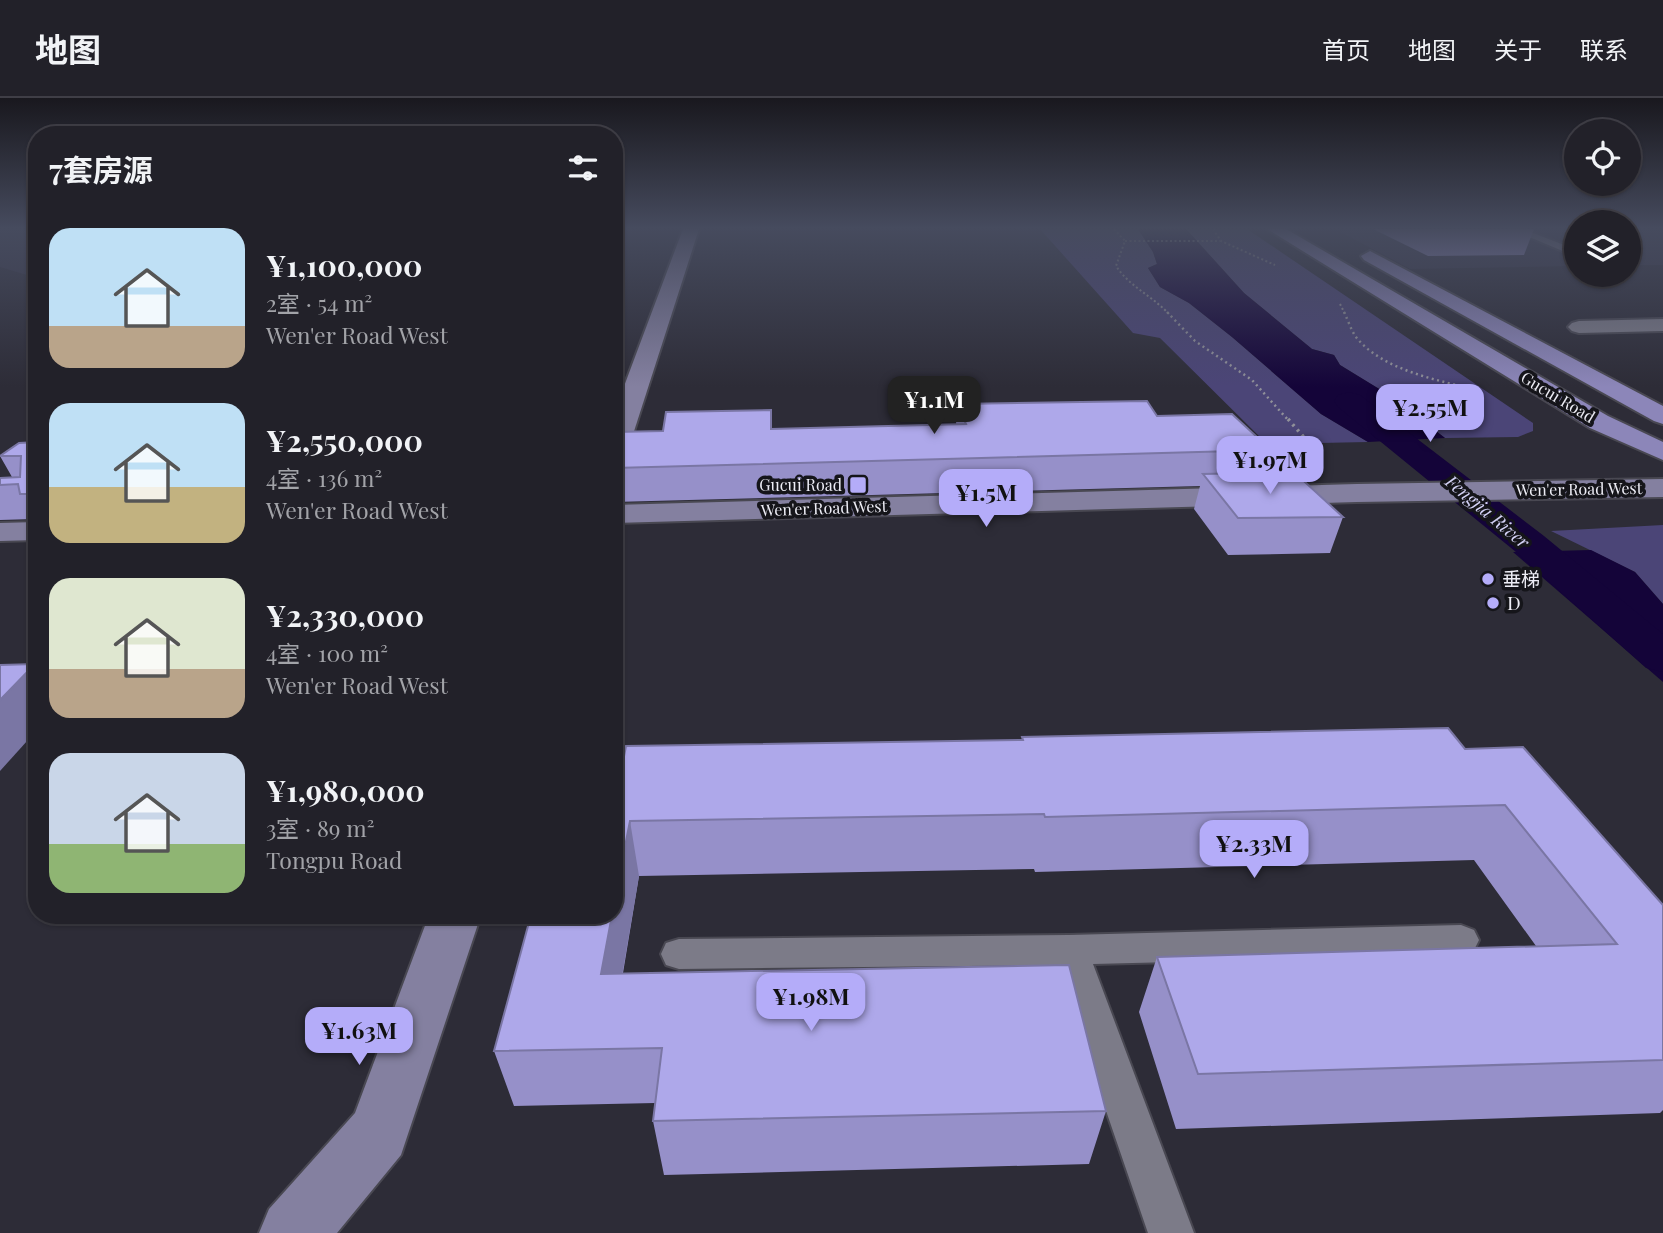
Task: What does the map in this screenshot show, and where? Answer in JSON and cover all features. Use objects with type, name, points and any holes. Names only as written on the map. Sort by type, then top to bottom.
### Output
[{"type":"main road","points":[[623,424],[673,282]]},
{"type":"main road","name":"Gucui Road","points":[[1364,282],[1599,422],[1663,452]]},
{"type":"main road","name":"Gucui Road","points":[[1417,282],[1663,416]]},
{"type":"main road","name":"Wen'er Road West","points":[[623,514],[1350,482],[1518,467],[1663,464]]},
{"type":"main road","name":"Wen'er Road West","points":[[623,489],[1350,482],[1545,490],[1663,488]]},
{"type":"main road","points":[[0,532],[28,531]]},
{"type":"main road","points":[[298,1232],[379,1133],[452,924]]},
{"type":"street","points":[[1579,327],[1663,326]]},
{"type":"lane","points":[[679,954],[1069,950],[1461,940]]},
{"type":"lane","points":[[1069,950],[1171,1233]]},
{"type":"path","points":[[1128,282],[1155,299],[1195,341],[1252,380],[1308,442]]},
{"type":"path","points":[[1335,295],[1357,338],[1378,355],[1419,374],[1487,393]]},
{"type":"shaded area","points":[[1087,282],[1157,282],[1160,287],[1189,303],[1232,337],[1321,414],[1368,442],[1267,444],[1160,338],[1133,333]]},
{"type":"shaded area","points":[[1157,282],[1234,282],[1312,349],[1334,355],[1340,365],[1389,395],[1445,438],[1368,442],[1321,414],[1189,303],[1160,287]]},
{"type":"shaded area","points":[[1234,282],[1325,282],[1533,423],[1533,431],[1518,437],[1445,438],[1389,395],[1340,365],[1334,355],[1312,349]]},
{"type":"shaded area","points":[[1663,525],[1663,604],[1635,572],[1551,531]]},
{"type":"shaded area","points":[[1591,550],[1635,572],[1663,604],[1663,682],[1513,552]]},
{"type":"building","points":[[1147,401],[1157,416],[1232,414],[1271,450],[623,468],[623,432],[663,431],[666,412],[771,410],[771,429],[966,424],[957,404]]},
{"type":"building","points":[[28,442],[28,494],[20,494],[18,484],[0,485],[0,478],[20,477],[21,456],[0,456],[19,443]]},
{"type":"building","points":[[1294,472],[1343,517],[1238,518],[1203,474]]},
{"type":"building","points":[[28,664],[28,671],[0,700],[0,665]]},
{"type":"building","points":[[1448,728],[1465,749],[1523,747],[1663,905],[1663,1060],[1198,1074],[1157,957],[1617,944],[1505,805],[1045,817],[1044,814],[630,821],[623,856],[623,762],[626,746],[1023,740],[1022,737]]},
{"type":"building","points":[[529,924],[610,924],[601,974],[1069,965],[1106,1111],[653,1121],[662,1048],[494,1051]]},
{"type":"waterway","name":"Fengjia River","points":[[1349,401],[1530,544],[1663,658]]},
{"type":"place","name":"Gucui Road","points":[[858,485]]},
{"type":"place","name":"垂梯","points":[[1488,579]]},
{"type":"place","name":"D","points":[[1493,603]]}]
